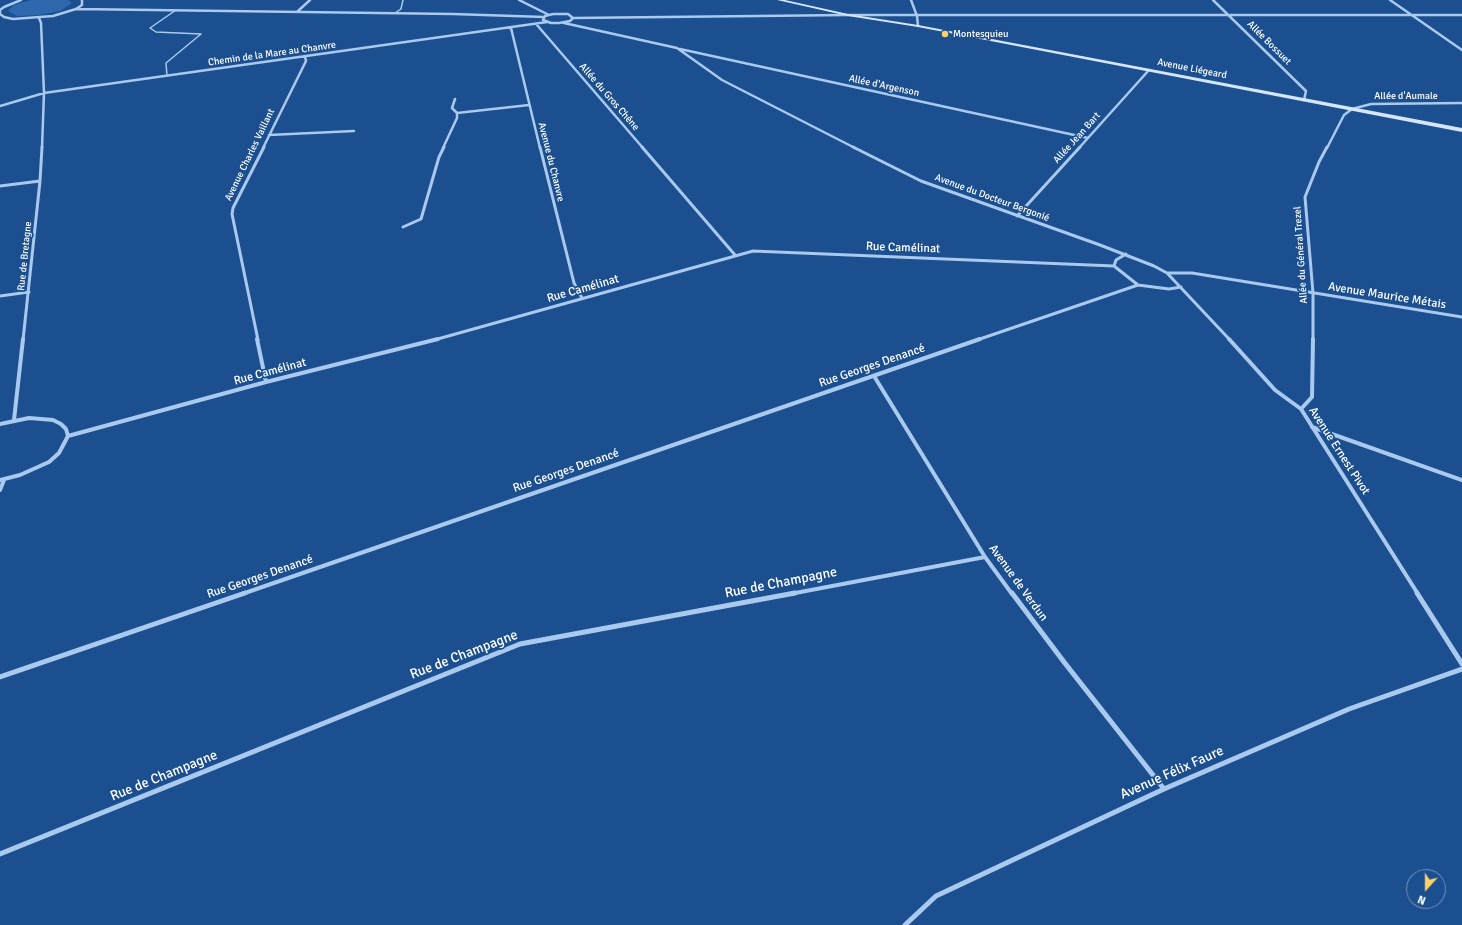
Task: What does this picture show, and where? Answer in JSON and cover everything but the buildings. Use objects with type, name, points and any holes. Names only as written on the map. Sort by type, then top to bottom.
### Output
[{"type":"street","points":[[4,17],[0,14],[0,10],[21,0]]},
{"type":"street","points":[[0,18],[25,19],[53,16],[76,9],[82,5],[82,0]]},
{"type":"street","points":[[298,12],[310,0]]},
{"type":"street","points":[[519,0],[549,15]]},
{"type":"street","name":"Avenue Liégeard","points":[[779,0],[848,15],[918,26],[1462,130]]},
{"type":"street","points":[[911,0],[917,16],[918,26]]},
{"type":"street","name":"Allée Bossuet","points":[[1214,0],[1306,91],[1304,100]]},
{"type":"street","points":[[1390,0],[1462,50]]},
{"type":"street","points":[[0,6],[4,7]]},
{"type":"street","points":[[526,16],[531,9],[529,6]]},
{"type":"street","points":[[76,9],[395,13],[544,17],[563,14],[571,15],[573,18]]},
{"type":"street","points":[[564,23],[573,18],[848,15],[1462,15]]},
{"type":"street","points":[[544,17],[543,20],[547,22]]},
{"type":"street","name":"Rue de Bretagne","points":[[14,420],[40,181],[44,94],[41,23],[39,18]]},
{"type":"street","name":"Chemin de la Mare au Chanvre","points":[[0,106],[44,94],[537,25],[547,22]]},
{"type":"street","name":"Allée d'Argenson","points":[[547,22],[564,23],[1088,138]]},
{"type":"street","name":"Allée du Gros Chêne","points":[[537,25],[735,255]]},
{"type":"street","name":"Avenue du Chanvre","points":[[511,28],[574,283],[582,298]]},
{"type":"street","name":"Avenue du Docteur Bergonié","points":[[677,48],[722,80],[921,181],[1126,254],[1167,273]]},
{"type":"street","name":"Avenue Charles Vaillant","points":[[266,382],[232,214],[233,208],[306,60],[305,57]]},
{"type":"street","name":"Allée Jean Bart","points":[[1017,216],[1149,70]]},
{"type":"street","points":[[404,227],[421,219],[439,157],[457,118],[457,113],[452,108],[455,99]]},
{"type":"street","name":"Allée d'Aumale","points":[[1352,109],[1371,104],[1462,103]]},
{"type":"street","points":[[457,113],[464,111],[529,105]]},
{"type":"street","name":"Allée du Général Trezel","points":[[1301,409],[1312,397],[1312,293],[1305,197],[1319,162],[1344,115],[1352,109]]},
{"type":"street","points":[[269,135],[354,131]]},
{"type":"street","points":[[0,186],[40,181]]},
{"type":"street","name":"Rue Camélinat","points":[[68,436],[266,382],[440,339],[753,251],[1114,266]]},
{"type":"street","points":[[1126,254],[1116,260],[1114,266],[1138,285],[1162,289],[1181,287]]},
{"type":"street","name":"Avenue Maurice Métais","points":[[1167,273],[1192,273],[1462,317]]},
{"type":"street","name":"Avenue Ernest Pivot","points":[[1167,273],[1275,390],[1301,409],[1462,664]]},
{"type":"street","name":"Rue Georges Denancé","points":[[0,677],[1138,285]]},
{"type":"street","points":[[0,296],[29,292]]},
{"type":"street","name":"Avenue de Verdun","points":[[874,376],[985,556],[1064,662],[1164,789]]},
{"type":"street","points":[[0,424],[28,418],[53,420],[61,424],[66,429],[68,436],[59,453],[49,462],[36,469],[2,480],[0,490]]},
{"type":"street","points":[[1312,426],[1462,480]]},
{"type":"street","name":"Rue de Champagne","points":[[0,854],[520,644],[985,556]]},
{"type":"street","name":"Avenue Félix Faure","points":[[905,925],[936,896],[1164,789],[1349,709],[1462,669]]},
{"type":"lane","points":[[395,13],[401,9],[403,0]]},
{"type":"lane","points":[[167,76],[166,63],[201,34],[156,32],[150,28],[177,10]]},
{"type":"shaded area","points":[[31,0],[68,0],[71,4],[60,11],[39,15],[17,16],[8,11],[14,5]]},
{"type":"place","name":"Montesquieu","points":[[945,34]]}]
